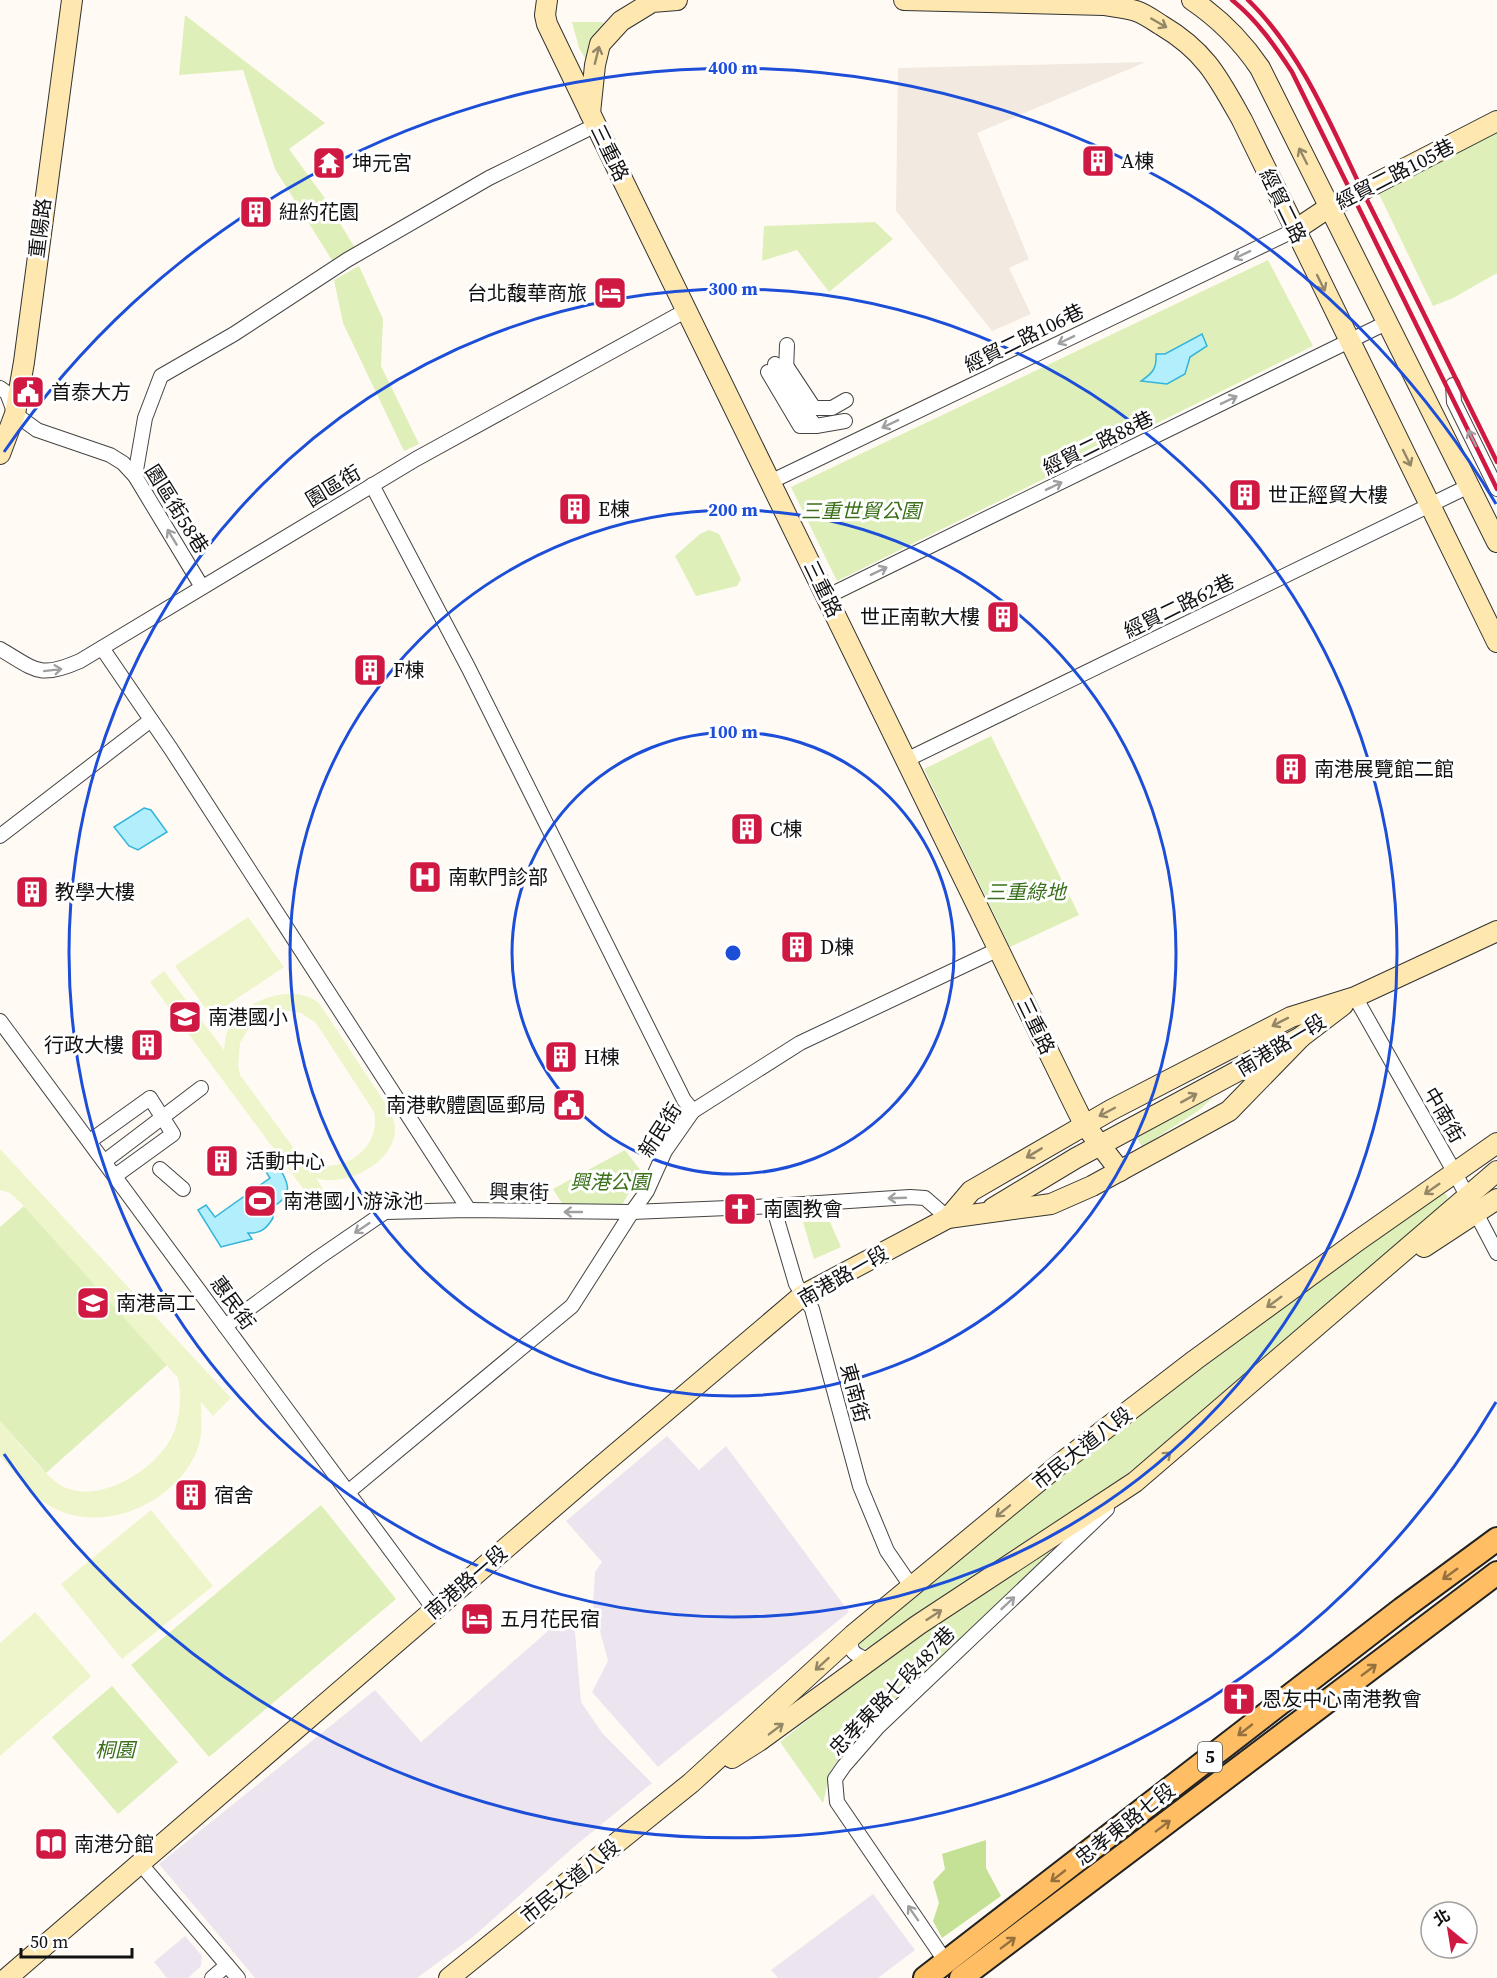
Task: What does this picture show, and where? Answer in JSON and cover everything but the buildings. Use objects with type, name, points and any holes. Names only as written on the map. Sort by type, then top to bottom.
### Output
[{"type":"main road","name":"忠孝東路七段","points":[[953,1970],[1402,1609],[1497,1539]]},
{"type":"main road","name":"忠孝東路七段","points":[[925,1978],[953,1970],[1497,1572]]},
{"type":"street","name":"重陽路","points":[[0,454],[15,414],[72,0]]},
{"type":"street","name":"三重路","points":[[547,0],[545,15],[548,24],[826,597],[1084,1124],[1120,1171]]},
{"type":"street","points":[[135,476],[145,418],[160,376],[234,334],[367,249],[593,118],[595,65],[600,44],[621,21],[652,2],[677,0]]},
{"type":"street","name":"經貿二路","points":[[904,0],[1104,2],[1139,12],[1188,42],[1202,56],[1215,72],[1236,110],[1497,642]]},
{"type":"street","name":"經貿二路","points":[[1192,0],[1228,28],[1260,68],[1497,542]]},
{"type":"street","name":"經貿二路105巷","points":[[1295,230],[1329,208],[1497,121]]},
{"type":"street","name":"經貿二路106巷","points":[[770,482],[1295,230]]},
{"type":"street","name":"園區街","points":[[0,649],[34,669],[48,672],[80,661],[372,485],[687,310]]},
{"type":"street","name":"經貿二路88巷","points":[[826,597],[1386,323]]},
{"type":"street","points":[[788,345],[776,367],[789,409],[800,426],[818,419],[846,400]]},
{"type":"street","points":[[776,367],[789,390],[818,419],[845,421]]},
{"type":"street","points":[[776,367],[818,419]]},
{"type":"street","points":[[1453,385],[1454,402],[1497,489]]},
{"type":"street","points":[[0,388],[7,393],[15,414]]},
{"type":"street","points":[[789,390],[789,409]]},
{"type":"street","name":"園區街58巷","points":[[15,414],[38,430],[110,455],[123,463],[135,476],[202,587]]},
{"type":"street","points":[[372,485],[468,667],[684,1100],[693,1111]]},
{"type":"street","name":"經貿二路62巷","points":[[906,760],[1469,486]]},
{"type":"street","points":[[102,648],[470,1210]]},
{"type":"street","points":[[0,836],[151,720]]},
{"type":"street","name":"南港路一段","points":[[948,1218],[971,1191],[1084,1124],[1291,1017],[1355,997],[1497,931]]},
{"type":"street","name":"新民街","points":[[348,1492],[572,1306],[647,1191],[665,1151],[693,1111],[800,1043],[999,949]]},
{"type":"street","name":"南港路一段","points":[[7,1978],[139,1862],[803,1295],[948,1218],[984,1213],[1076,1158],[1301,1037],[1355,997]]},
{"type":"street","name":"中南街","points":[[1355,997],[1455,1173],[1497,1253]]},
{"type":"street","name":"惠民街","points":[[0,1021],[434,1609]]},
{"type":"street","points":[[984,1213],[1051,1204],[1092,1186],[1229,1111],[1301,1037]]},
{"type":"street","points":[[105,1161],[201,1088]]},
{"type":"street","points":[[90,1141],[150,1098],[173,1134],[115,1176]]},
{"type":"street","name":"市民大道八段","points":[[449,1978],[691,1783],[853,1635],[1061,1463],[1195,1360],[1356,1242],[1497,1143]]},
{"type":"street","points":[[160,1169],[183,1189]]},
{"type":"street","name":"市民大道八段","points":[[691,1783],[759,1741],[928,1618],[1135,1482],[1362,1288],[1471,1205],[1497,1171]]},
{"type":"street","name":"興東街","points":[[225,1326],[385,1212],[470,1210],[632,1212],[773,1206],[856,1199],[924,1198],[948,1218]]},
{"type":"street","points":[[1471,1205],[1497,1199]]},
{"type":"street","name":"東南街","points":[[773,1206],[796,1284],[812,1309],[860,1486],[887,1551],[911,1586]]},
{"type":"street","name":"忠孝東路七段487巷","points":[[953,1970],[837,1802],[835,1779],[878,1728],[1135,1482]]},
{"type":"street","points":[[853,1635],[850,1644],[852,1651],[869,1660]]},
{"type":"street","points":[[139,1862],[238,1978]]},
{"type":"street","points":[[212,1978],[227,1965]]},
{"type":"shaded area","points":[[1146,62],[977,133],[1029,259],[1009,268],[1031,314],[992,331],[896,211],[898,68]]},
{"type":"shaded area","points":[[667,1436],[699,1470],[726,1446],[849,1612],[658,1767],[592,1692],[608,1661],[593,1605],[595,1572],[602,1562],[566,1521]]},
{"type":"shaded area","points":[[573,1609],[581,1702],[603,1734],[652,1783],[575,1846],[474,1936],[417,1978],[255,1978],[159,1864],[375,1690],[421,1742]]},
{"type":"shaded area","points":[[873,1894],[915,1950],[878,1978],[778,1978],[771,1970]]},
{"type":"shaded area","points":[[185,1936],[202,1956],[201,1966],[188,1978],[167,1978],[154,1962]]},
{"type":"green space","points":[[185,15],[325,123],[289,149],[324,197],[355,248],[333,262],[275,169],[243,70],[179,75]]},
{"type":"green space","points":[[572,22],[601,22],[616,26],[588,63],[579,48]]},
{"type":"green space","points":[[1497,131],[1497,273],[1453,298],[1433,306],[1379,194]]},
{"type":"green space","points":[[875,222],[893,239],[829,292],[797,250],[762,261],[764,226]]},
{"type":"green space","name":"三重世貿公園","points":[[1268,260],[1313,346],[837,581],[791,487]]},
{"type":"green space","points":[[359,266],[383,319],[381,366],[419,444],[404,451],[343,323],[334,280]]},
{"type":"green space","points":[[709,530],[719,534],[741,579],[737,586],[696,596],[675,556],[700,534]]},
{"type":"green space","name":"三重綠地","points":[[991,736],[1079,915],[1010,947],[924,769]]},
{"type":"green space","points":[[248,917],[284,967],[211,1016],[175,966]]},
{"type":"green space","points":[[164,971],[224,1050],[226,1034],[233,1021],[255,1003],[282,994],[295,994],[319,1003],[389,1109],[395,1126],[394,1139],[388,1151],[368,1169],[355,1175],[328,1180],[316,1178],[327,1195],[313,1202],[150,982]],"holes":[[[283,1010],[301,1013],[316,1023],[374,1112],[375,1127],[370,1140],[351,1160],[338,1165],[324,1166],[311,1162],[298,1154],[240,1075],[238,1066],[240,1043],[249,1028],[265,1016]]]},
{"type":"green space","points":[[1214,1097],[1198,1111],[1142,1147],[1136,1136]]},
{"type":"green space","points":[[0,1149],[231,1398],[213,1416],[201,1402],[200,1442],[188,1467],[174,1484],[157,1498],[137,1509],[94,1518],[72,1515],[52,1507],[37,1497],[0,1456],[0,1421],[57,1483],[78,1491],[108,1488],[138,1473],[162,1452],[176,1426],[180,1393],[178,1378],[24,1206],[10,1193],[0,1190]]},
{"type":"green space","name":"興港公園","points":[[625,1150],[641,1171],[622,1205],[563,1205],[553,1189]]},
{"type":"green space","points":[[1442,1192],[1447,1195],[1448,1202],[1157,1451],[1120,1479],[869,1647],[863,1649],[857,1646],[857,1642],[945,1569],[1168,1390],[1242,1334]]},
{"type":"green space","points":[[24,1206],[167,1365],[46,1473],[0,1421],[0,1227]]},
{"type":"green space","points":[[803,1222],[830,1222],[841,1247],[814,1259]]},
{"type":"green space","points":[[321,1505],[396,1599],[209,1757],[131,1665]]},
{"type":"green space","points":[[151,1510],[213,1586],[122,1659],[61,1584]]},
{"type":"green space","points":[[1048,1548],[1051,1556],[849,1746],[831,1770],[823,1803],[780,1742],[888,1656]]},
{"type":"green space","points":[[35,1612],[91,1676],[0,1756],[0,1643]]},
{"type":"green space","name":"桐園","points":[[112,1686],[178,1762],[118,1814],[52,1737]]},
{"type":"green space","points":[[986,1840],[986,1868],[1001,1896],[942,1938],[933,1921],[939,1903],[933,1882],[945,1869],[942,1854]]},
{"type":"water","points":[[1202,334],[1207,346],[1190,357],[1185,374],[1167,384],[1141,381],[1153,370],[1156,354],[1165,354]]},
{"type":"water","points":[[144,808],[151,810],[167,832],[138,850],[129,846],[114,827]]},
{"type":"water","name":"南港國小游泳池","points":[[274,1159],[285,1179],[287,1191],[285,1197],[272,1207],[273,1218],[263,1230],[248,1233],[252,1239],[221,1247],[198,1210],[206,1205],[215,1217],[270,1178],[263,1167]]},
{"type":"railway","points":[[1232,0],[1257,25],[1292,72],[1497,489]]},
{"type":"railway","points":[[1248,0],[1284,43],[1314,91],[1497,462]]},
{"type":"place","name":"A棟","points":[[1098,161]]},
{"type":"place","name":"坤元宮","points":[[329,163]]},
{"type":"place","name":"紐約花園","points":[[256,212]]},
{"type":"place","name":"台北馥華商旅","points":[[610,293]]},
{"type":"place","name":"首泰大方","points":[[28,392]]},
{"type":"place","name":"世正經貿大樓","points":[[1245,495]]},
{"type":"place","name":"E棟","points":[[575,509]]},
{"type":"place","name":"世正南軟大樓","points":[[1003,617]]},
{"type":"place","name":"F棟","points":[[370,670]]},
{"type":"place","name":"南港展覽館二館","points":[[1291,769]]},
{"type":"place","name":"C棟","points":[[747,829]]},
{"type":"place","name":"南軟門診部","points":[[425,877]]},
{"type":"place","name":"教學大樓","points":[[32,892]]},
{"type":"place","name":"D棟","points":[[797,947]]},
{"type":"place","name":"南港國小","points":[[185,1017]]},
{"type":"place","name":"行政大樓","points":[[147,1045]]},
{"type":"place","name":"H棟","points":[[561,1057]]},
{"type":"place","name":"南港軟體園區郵局","points":[[569,1105]]},
{"type":"place","name":"活動中心","points":[[222,1161]]},
{"type":"place","name":"南港國小游泳池","points":[[260,1201]]},
{"type":"place","name":"南園教會","points":[[740,1209]]},
{"type":"place","name":"南港高工","points":[[93,1303]]},
{"type":"place","name":"宿舍","points":[[191,1495]]},
{"type":"place","name":"五月花民宿","points":[[477,1619]]},
{"type":"place","name":"恩友中心南港教會","points":[[1239,1699]]},
{"type":"place","name":"南港分館","points":[[51,1844]]}]
